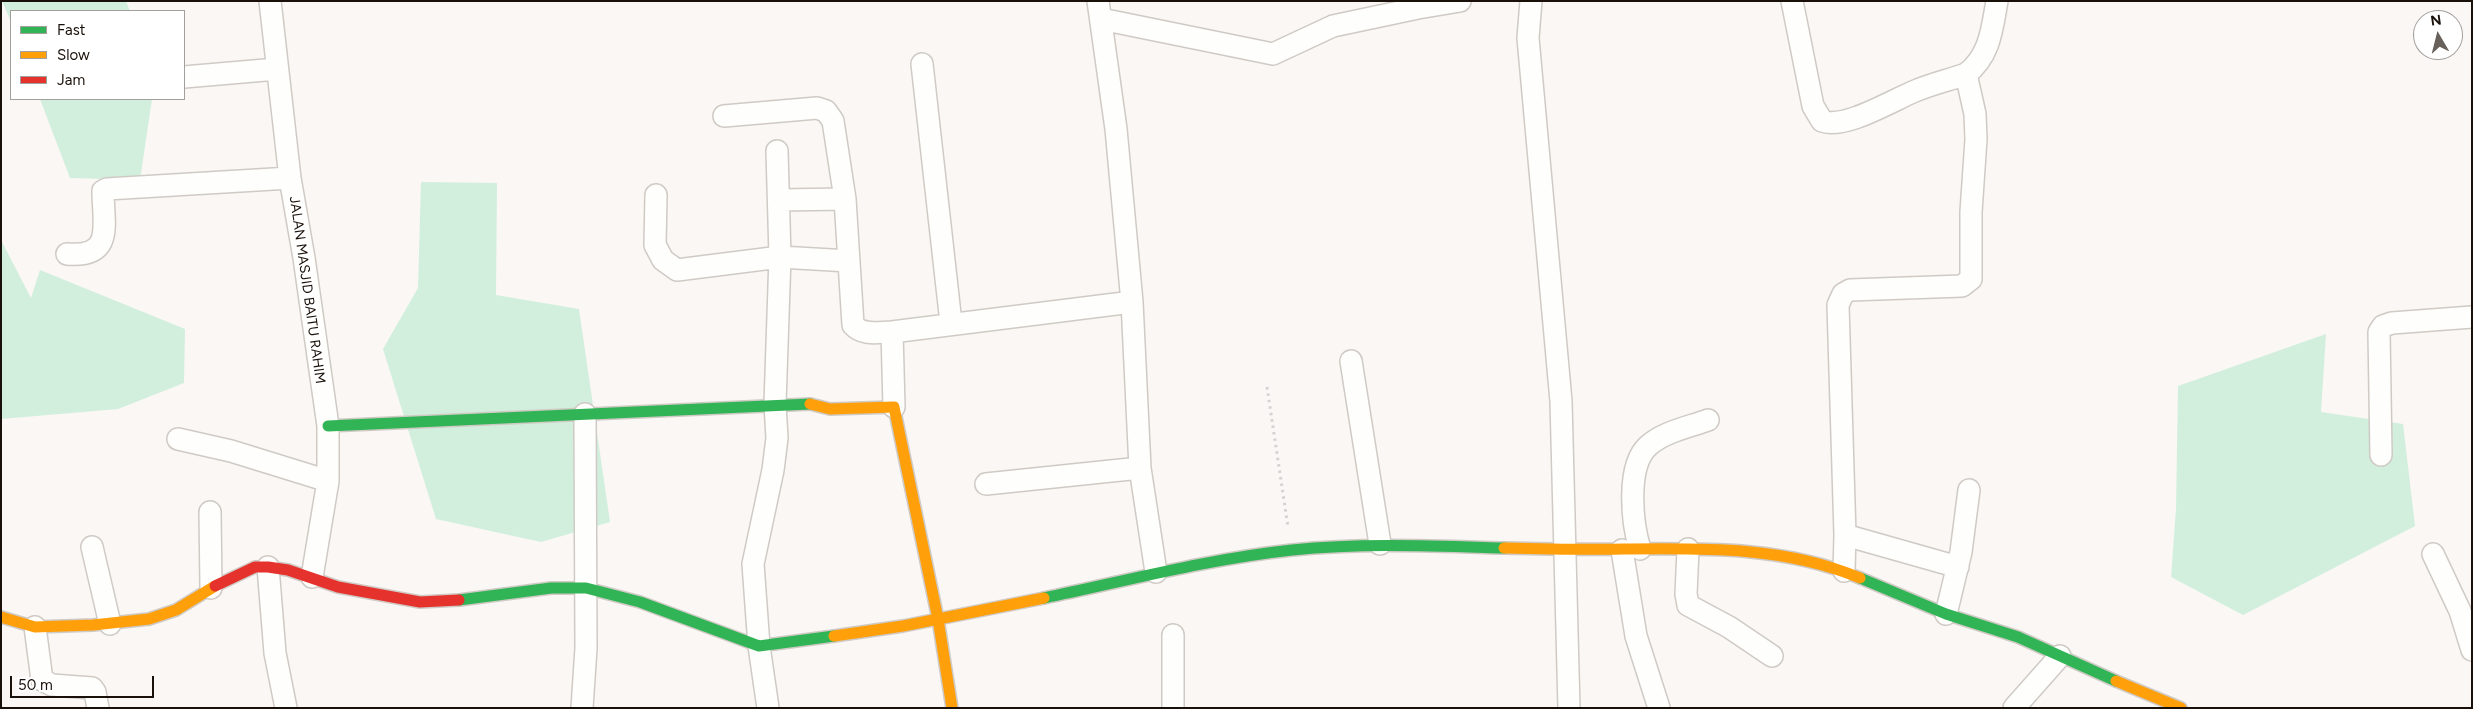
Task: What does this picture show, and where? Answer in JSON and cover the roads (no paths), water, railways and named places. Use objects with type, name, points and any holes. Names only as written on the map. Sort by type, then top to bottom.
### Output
[{"type":"street","name":"JALAN MASJID BAITU RAHIM","points":[[270,1],[290,178],[304,258],[328,426],[328,481],[312,577]]},
{"type":"street","points":[[1156,572],[1140,468],[1132,302],[1116,128],[1099,10],[1266,54],[1283,51],[1333,26],[1460,1]]},
{"type":"street","points":[[1530,1],[1528,38],[1561,401],[1569,708]]},
{"type":"street","points":[[1792,1],[1813,106],[1822,121],[1828,123],[1861,115],[1916,90],[1966,74],[1984,55],[1990,42],[1998,1]]},
{"type":"street","points":[[922,64],[951,323]]},
{"type":"street","points":[[185,77],[277,70]]},
{"type":"street","points":[[1844,570],[1845,536],[1838,305],[1843,294],[1850,290],[1962,286],[1971,279],[1971,212],[1976,139],[1975,114],[1966,74]]},
{"type":"street","points":[[724,116],[804,109],[826,111],[833,121],[845,199],[853,325],[858,330],[867,333],[892,332],[951,323],[1065,312],[1132,302]]},
{"type":"street","points":[[768,708],[759,646],[753,564],[773,470],[776,438],[775,404],[780,257],[777,151]]},
{"type":"street","points":[[67,254],[88,254],[96,250],[101,241],[105,223],[103,191],[107,189],[135,185],[290,178]]},
{"type":"street","points":[[656,195],[655,244],[663,260],[677,270],[780,257],[849,262]]},
{"type":"street","points":[[779,200],[845,199]]},
{"type":"street","points":[[2381,455],[2379,332],[2383,326],[2392,323],[2472,317]]},
{"type":"street","points":[[892,332],[894,407],[938,619],[952,708]]},
{"type":"street","points":[[1351,361],[1380,544]]},
{"type":"street","points":[[328,426],[775,404],[806,403],[830,410],[894,407]]},
{"type":"street","points":[[582,708],[586,648],[585,414]]},
{"type":"street","points":[[1659,708],[1636,636],[1631,550],[1637,461],[1648,446],[1656,440],[1708,420]]},
{"type":"street","points":[[178,439],[231,451],[328,481]]},
{"type":"street","points":[[986,484],[1140,468]]},
{"type":"street","points":[[1946,614],[1958,567],[1969,490]]},
{"type":"street","points":[[210,512],[211,588]]},
{"type":"street","points":[[1845,536],[1958,567]]},
{"type":"street","points":[[1,617],[35,627],[110,624],[148,619],[168,613],[211,588],[250,569],[268,567],[312,577],[338,587],[420,602],[454,602],[551,588],[586,588],[640,602],[759,646],[904,626],[1102,586],[1156,572],[1292,550],[1380,544],[1565,550],[1712,548],[1761,552],[1844,570],[1946,614],[2018,637],[2147,695],[2182,708]]},
{"type":"street","points":[[92,547],[110,624]]},
{"type":"street","points":[[1688,548],[1686,594],[1688,604],[1729,627],[1772,656]]},
{"type":"street","points":[[2433,554],[2460,611],[2472,650]]},
{"type":"street","points":[[268,567],[275,653],[286,708]]},
{"type":"street","points":[[35,627],[42,680],[52,685],[92,688],[95,692],[98,708]]},
{"type":"street","points":[[1172,635],[1172,708]]},
{"type":"street","points":[[2014,708],[2060,656]]}]
